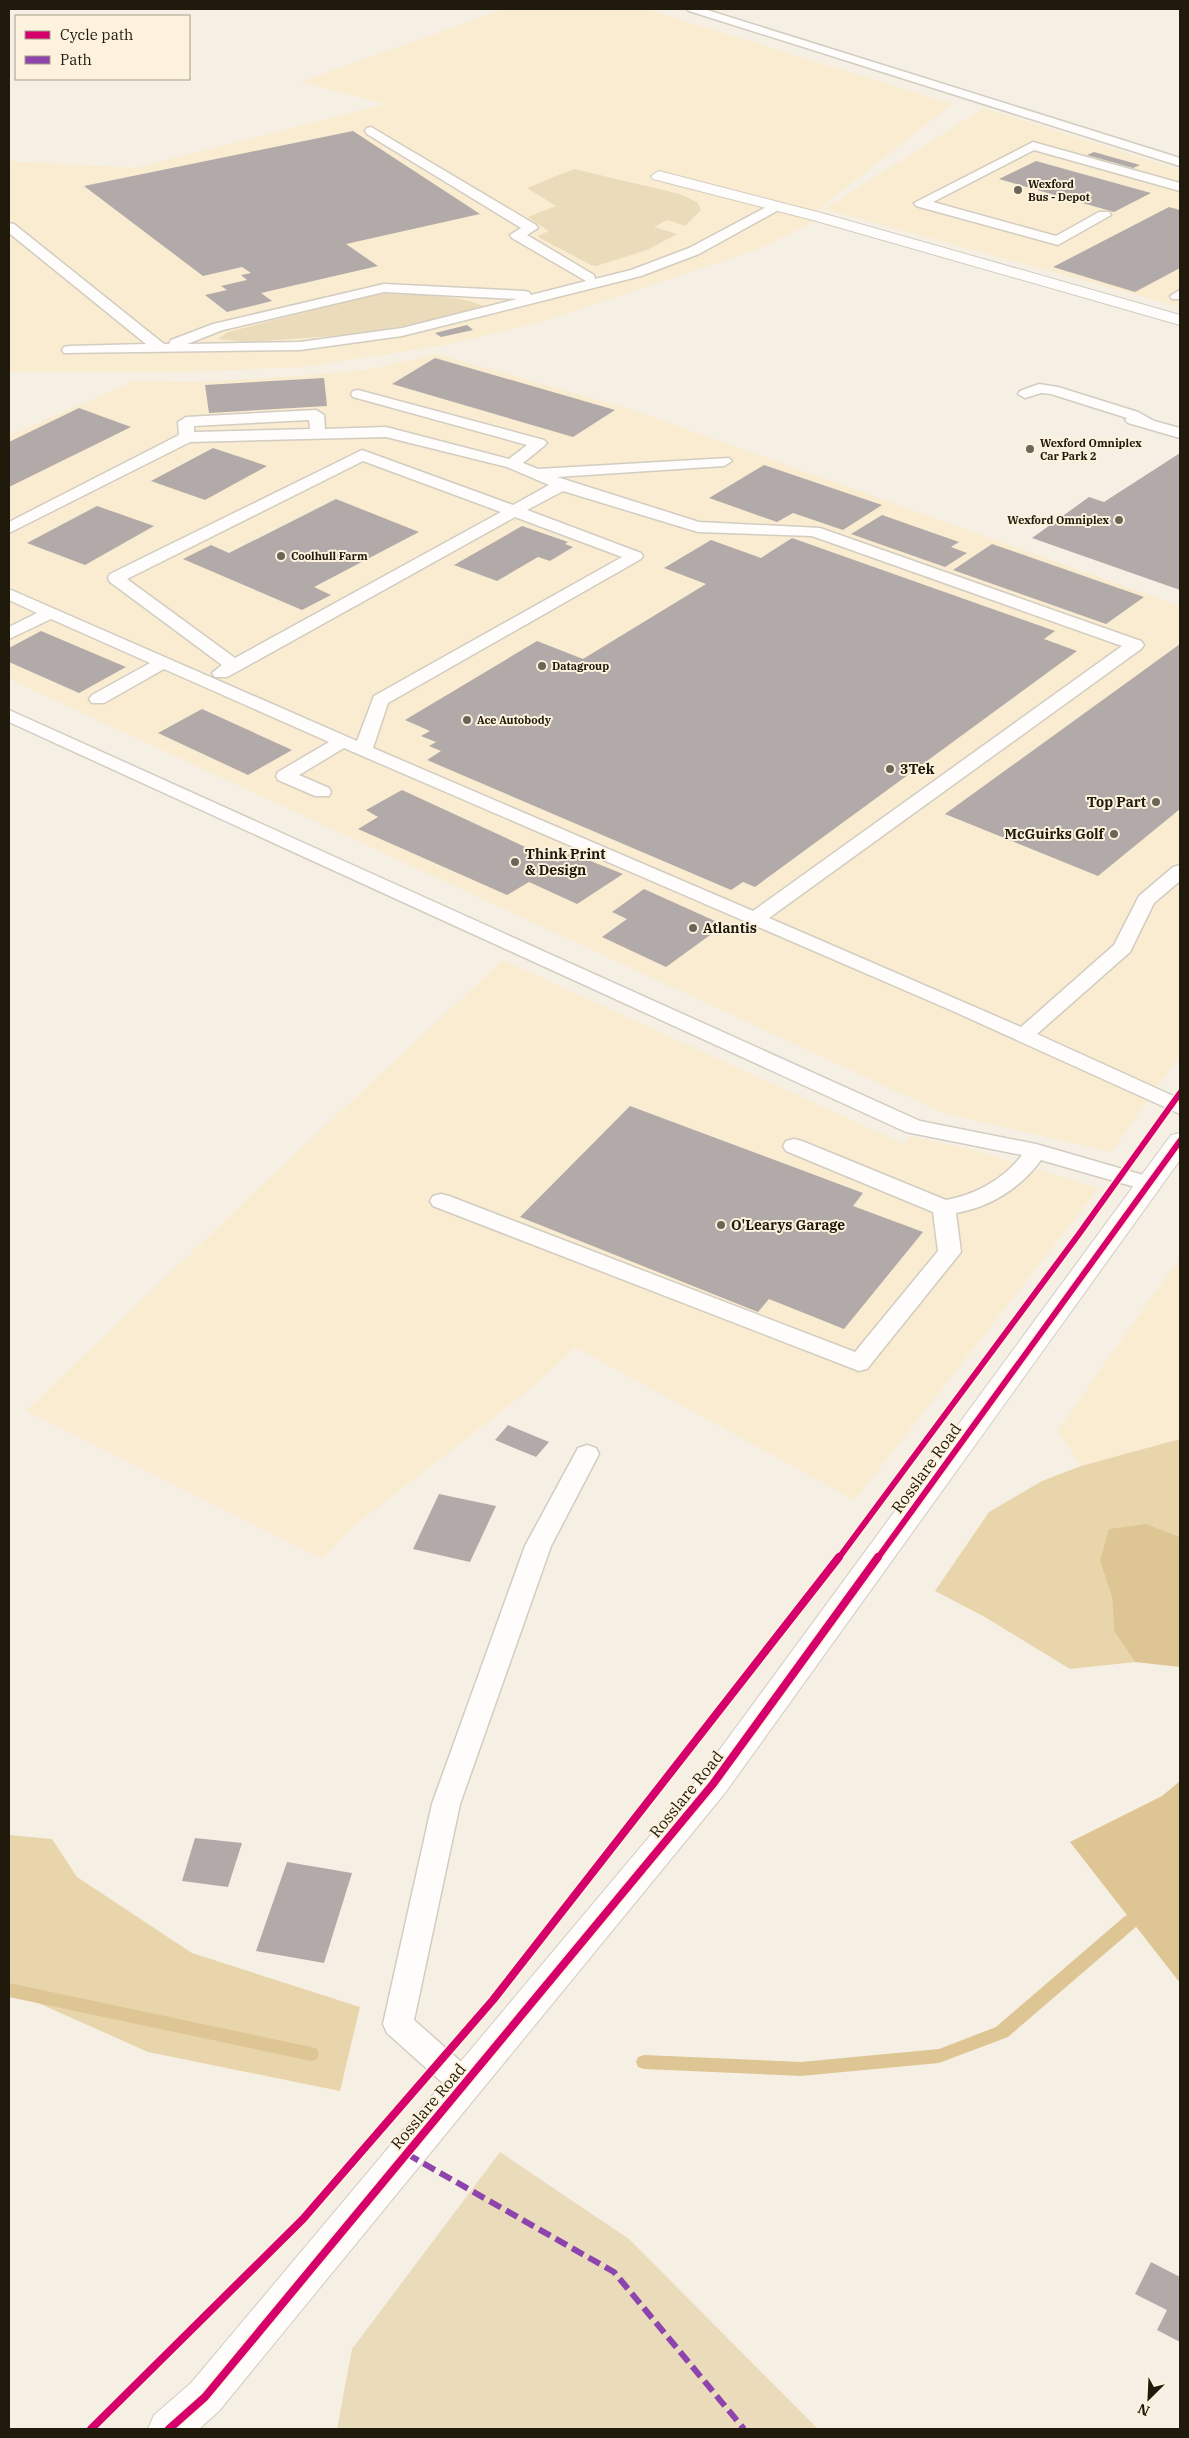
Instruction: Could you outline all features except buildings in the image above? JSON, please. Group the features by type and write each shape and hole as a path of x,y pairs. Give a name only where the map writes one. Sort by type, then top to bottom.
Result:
{"main road":[{"path":"658,176 777,206 1180,320"},
{"name":"Rosslare Road","path":"169,2429 205,2397 714,1784 1180,1140"}],"lane":[{"path":"693,9 1180,162"},
{"path":"371,131 531,228 517,235 589,278"},
{"path":"1104,215 1058,241 921,203 1033,146 1180,187"},
{"path":"740,210 756,201"},
{"path":"69,350 300,346 402,332 636,273 694,251 777,206"},
{"path":"9,227 161,349"},
{"path":"550,296 554,289 589,278 686,239"},
{"path":"161,349 218,327 384,288 550,296"},
{"path":"1025,394 1039,388 1053,390 1133,415 1147,422"},
{"path":"1081,388 1110,397 1098,404"},
{"path":"358,394 539,443 512,464"},
{"path":"1084,411 1100,411 1147,422 1180,433"},
{"path":"9,528 187,437 386,432 512,464 561,485 698,527 814,531 1135,645 754,919"},
{"path":"234,666 116,578 362,455 634,556 380,700 363,750"},
{"path":"538,474 724,461"},
{"path":"208,681 561,485"},
{"path":"9,594 363,750 1023,1036 1180,1107"},
{"path":"9,634 50,612"},
{"path":"98,699 164,662"},
{"path":"9,715 914,1127 1036,1150 1149,1184"},
{"path":"322,792 285,776 343,741"},
{"path":"1023,1036 1123,948 1146,900 1180,871"},
{"path":"794,1146 944,1208 973,1202 1011,1180 1025,1166 1036,1150"},
{"path":"441,1200 859,1363 950,1252 944,1208"},
{"path":"465,2084 398,2024 446,1804 538,1546 587,1454"}],"shaded area":[{"path":"504,9 647,9 952,104 820,208 811,223 761,248 541,322 445,345 304,367 185,372 9,372 9,161 135,168 386,104 300,82"},
{"name":"Wexford Bus - Depot","path":"984,108 1180,170 1180,307 824,209"},
{"path":"574,169 680,194 697,202 701,210 685,226 667,220 654,227 677,234 647,250 596,266 591,265 540,238 538,236 549,231 528,217 556,206 527,188"},
{"path":"377,294 446,297 473,302 483,306 472,312 363,334 246,342 218,339 228,332"},
{"path":"437,354 633,410 1180,606 1180,1056 1111,1152 943,1113 9,679 9,436 134,381 194,382 366,370"},
{"path":"503,960 904,1144 910,1136 974,1150 1099,1188 855,1500 575,1347 534,1386 355,1525 322,1559 26,1411 264,1183"},
{"path":"1180,1257 1180,1439 1081,1466 1057,1431"},
{"path":"1180,1439 1180,1537 1147,1524 1100,1561 1112,1598 1114,1631 1135,1662 1070,1669 983,1616 935,1591 989,1512 1042,1481 1081,1466"},
{"path":"1147,1524 1180,1537 1180,1667 1135,1662 1114,1631 1112,1598 1100,1561 1109,1529"},
{"path":"1180,1781 1180,1983 1070,1842 1162,1796"},
{"path":"9,1835 52,1839 77,1877 192,1953 360,2007 340,2091 148,2052 9,1990"},
{"path":"500,2152 629,2239 818,2429 337,2429 352,2349"}],"waterway":[{"path":"644,2062 801,2069 939,2056 1002,2032 1131,1921"},
{"path":"9,1990 311,2054"}],"marked path":[{"path":"407,2154 614,2272 744,2429"}],"cycle path":[{"path":"91,2429 303,2219 493,2000 832,1567 1079,1234 1180,1093"},
{"path":"169,2429 205,2397 713,1784 1180,1141"}],"place":[{"name":"Wexford Bus - Depot","path":"1018,190"},
{"name":"Wexford Omniplex Car Park 2","path":"1030,449"},
{"name":"Wexford Omniplex","path":"1119,520"},
{"name":"Coolhull Farm","path":"281,556"},
{"name":"Datagroup","path":"542,666"},
{"name":"Ace Autobody","path":"467,720"},
{"name":"3Tek","path":"890,769"},
{"name":"Top Part","path":"1156,802"},
{"name":"McGuirks Golf","path":"1114,834"},
{"name":"Think Print & Design","path":"515,862"},
{"name":"Atlantis","path":"693,928"},
{"name":"O'Learys Garage","path":"721,1225"}]}
